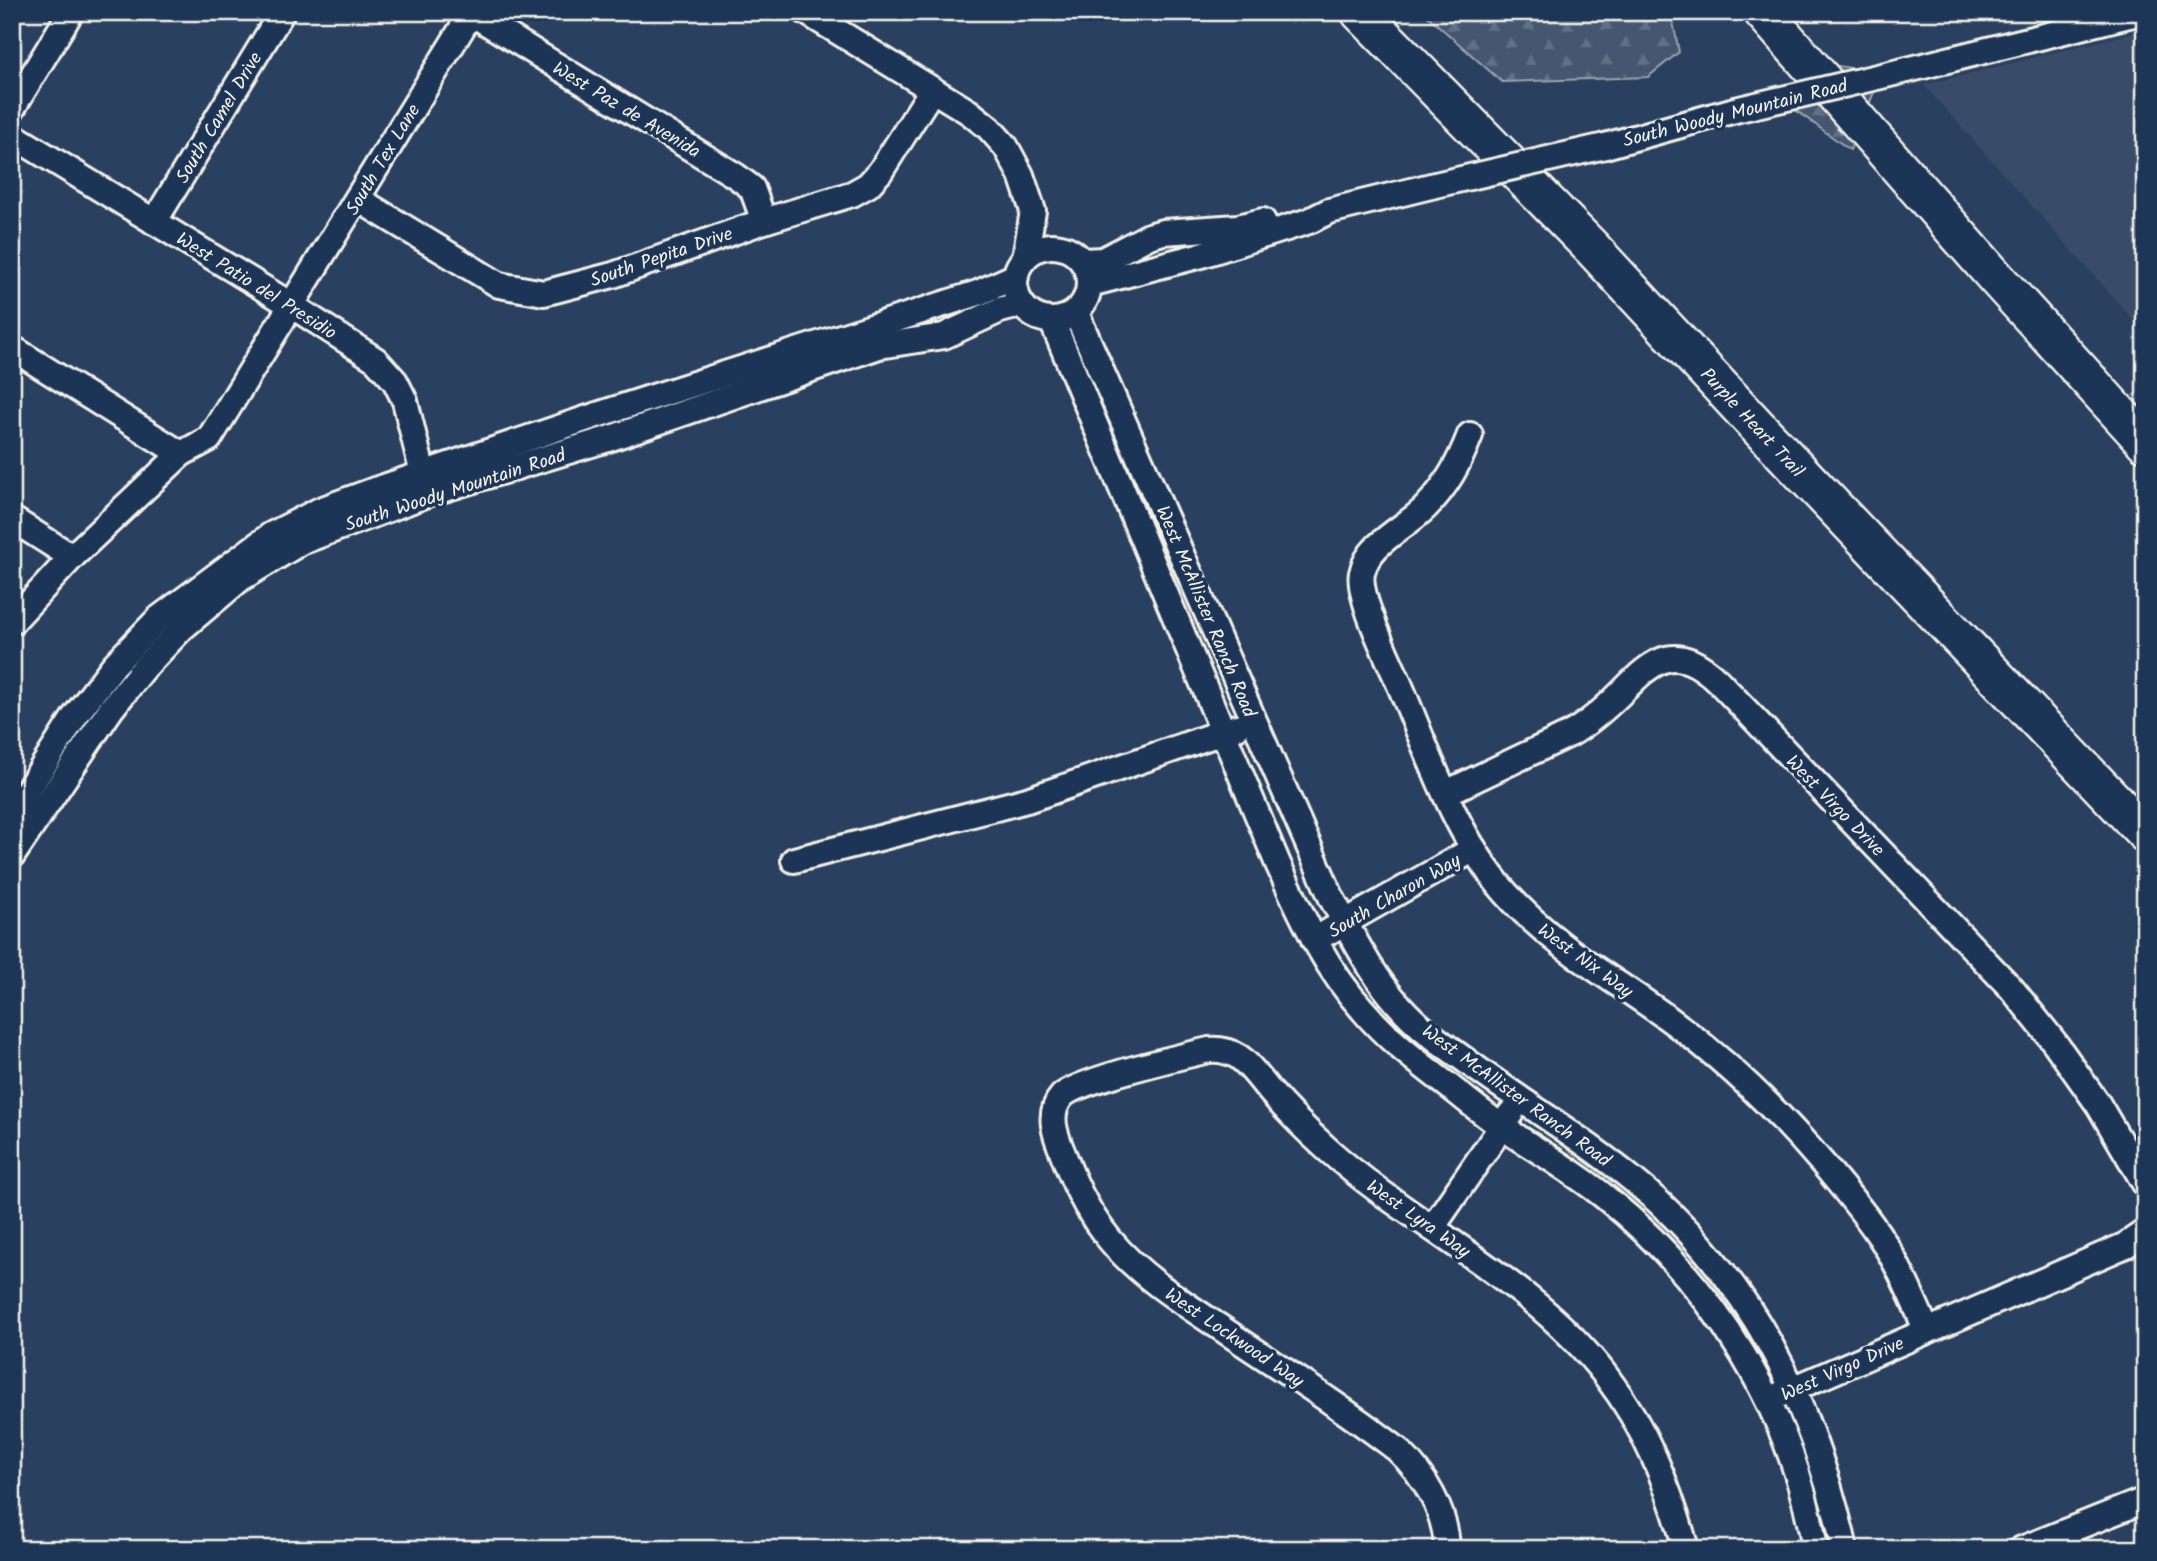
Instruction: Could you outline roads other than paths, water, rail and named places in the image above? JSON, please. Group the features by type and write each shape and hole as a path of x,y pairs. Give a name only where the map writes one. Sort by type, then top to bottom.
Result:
{"highway":[{"name":"Purple Heart Trail","path":"1360,12 1592,248 1756,425 2145,833"},
{"path":"1763,12 1996,278 2145,442"}],"street":[{"path":"12,109 71,12"},
{"name":"South Camel Drive","path":"154,222 282,12"},
{"path":"806,12 969,112 989,128 1006,147 1021,176 1033,211 1081,265 1084,303 1064,317 1040,319 1020,305 1016,289 1033,211"},
{"name":"South Woody Mountain Road","path":"1081,265 1198,256 1309,221 1329,211 1605,146 1735,110 2141,12"},
{"name":"South Tex Lane","path":"12,622 72,557 181,454 209,439 472,13"},
{"name":"West Paz de Avenida","path":"472,13 736,176 752,188 764,221"},
{"name":"South Pepita Drive","path":"358,199 499,285 544,293 613,275 764,221 852,194 868,185 880,172 932,90"},
{"name":"West Patio del Presidio","path":"12,135 376,360 395,381 405,401 426,484"},
{"path":"1020,267 1033,251 1046,246 1058,246 1081,265"},
{"name":"South Woody Mountain Road","path":"12,856 111,709 182,628 240,579 301,542 426,484 978,293 1020,267"},
{"name":"South Woody Mountain Road","path":"12,815 75,716 114,665 158,619 271,535 320,510 608,439 879,346 944,337 993,313 1020,305"},
{"name":"West McAllister Ranch Road","path":"1064,317 1254,720 1332,899 1373,973 1401,1008 1437,1040 1597,1151 1666,1209 1729,1281 1760,1325 1783,1365 1825,1467 1845,1549"},
{"name":"West McAllister Ranch Road","path":"1064,317 1224,732 1278,864 1314,940 1337,980 1391,1040 1502,1126 1605,1197 1650,1238 1700,1293 1769,1400 1786,1440 1805,1498 1815,1549"},
{"path":"12,348 181,454"},
{"name":"West Nix Way","path":"1470,435 1451,477 1425,508 1374,550 1367,559 1361,582 1386,653 1446,793 1474,849 1503,890 1540,927 1574,956 1670,1019 1752,1087 1789,1124 1855,1201 1882,1239 1927,1331"},
{"path":"12,519 72,557"},
{"name":"West Virgo Drive","path":"1446,793 1554,744 1586,725 1636,677 1658,661 1671,658 1695,664 1718,681 2012,989 2098,1104 2145,1184"},
{"path":"794,860 1027,800 1254,720"},
{"name":"South Charon Way","path":"1314,940 1474,849"},
{"name":"West Lyra Way","path":"1058,1103 1066,1093 1080,1085 1209,1050 1227,1052 1244,1061 1291,1114 1346,1166 1509,1282 1542,1308 1574,1339 1631,1411 1669,1491 1686,1549"},
{"path":"1432,1228 1520,1100"},
{"name":"West Lockwood Way","path":"1058,1103 1054,1114 1056,1136 1074,1183 1111,1241 1177,1299 1398,1450 1412,1463 1431,1494 1444,1527 1447,1549"},
{"name":"West Virgo Drive","path":"1769,1400 2126,1245 2145,1232"},
{"path":"2022,1549 2145,1500"}]}
